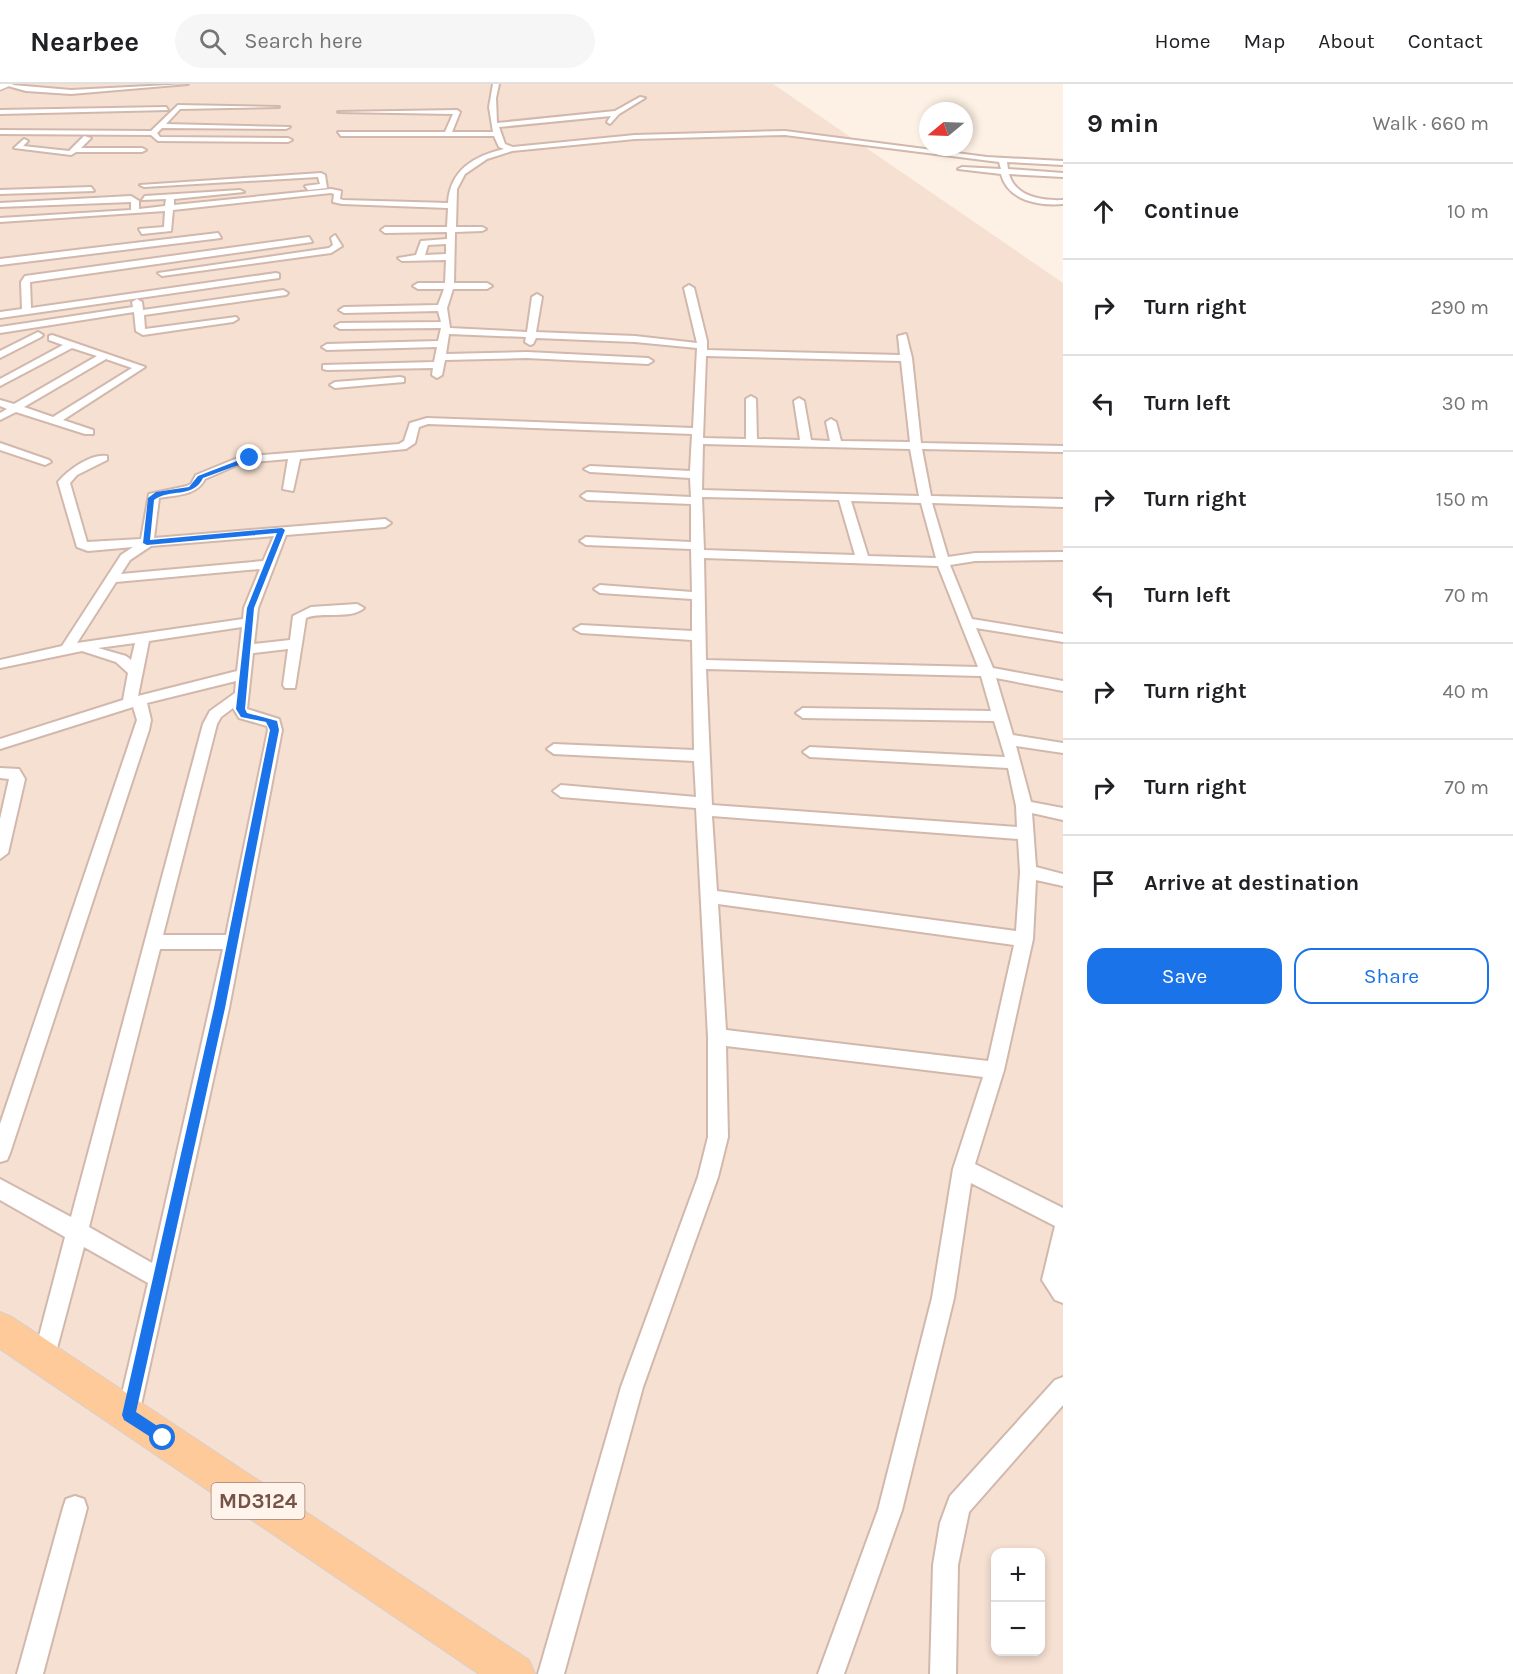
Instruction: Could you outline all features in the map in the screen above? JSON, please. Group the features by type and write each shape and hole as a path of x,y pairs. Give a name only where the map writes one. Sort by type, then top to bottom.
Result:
{"main road":[{"name":"MD3124","path":"0,1329 515,1674"}],"street":[{"path":"26,89 42,84"},
{"path":"5,85 26,89 80,91 185,84"},
{"path":"496,84 491,102 497,132 502,145 512,149"},
{"path":"597,140 617,113 642,98"},
{"path":"43,100 97,99"},
{"path":"153,134 167,112 178,107 276,107"},
{"path":"225,127 238,107"},
{"path":"0,112 47,111 43,120 108,118 103,110 210,116"},
{"path":"341,112 457,112 448,134"},
{"path":"341,135 497,132 617,113"},
{"path":"442,123 454,123"},
{"path":"597,126 608,124"},
{"path":"159,126 286,127"},
{"path":"0,132 153,134 158,139 165,140 288,140"},
{"path":"497,132 509,135"},
{"path":"439,366 445,328 442,308 449,286 449,241 453,189 459,175 487,156 512,149 597,140 785,133 1003,160 1063,163"},
{"path":"0,141 85,140 67,154 18,148 24,141"},
{"path":"75,150 142,150"},
{"path":"1003,160 1010,186 1038,203 1063,202"},
{"path":"962,169 1063,175"},
{"path":"144,185 316,174 322,176 324,186 145,198"},
{"path":"142,231 168,229 171,183"},
{"path":"0,192 94,189"},
{"path":"0,220 135,212 331,191 338,193 336,200 342,202 451,206"},
{"path":"0,205 131,198 135,201 135,212"},
{"path":"40,218 44,202"},
{"path":"439,219 451,218"},
{"path":"385,230 482,229"},
{"path":"0,262 218,236"},
{"path":"162,273 331,250 338,246 335,238"},
{"path":"27,311 25,282 28,278 309,240"},
{"path":"420,258 424,243 449,241"},
{"path":"17,249 17,261"},
{"path":"232,250 244,281"},
{"path":"402,258 450,257"},
{"path":"159,260 166,292"},
{"path":"0,315 276,276"},
{"path":"418,286 487,286"},
{"path":"199,287 210,322"},
{"path":"551,1674 632,1387 708,1177 718,1137 717,1037 701,756 702,664 699,636 696,490 701,349 689,288"},
{"path":"0,330 283,294"},
{"path":"136,296 143,332 233,319"},
{"path":"527,355 537,297"},
{"path":"344,310 442,308"},
{"path":"340,326 445,328 701,349 907,358"},
{"path":"0,355 38,335"},
{"path":"831,1674 890,1510 943,1298 963,1169 995,1070 1024,939 1028,872 1024,806 1014,763 998,716 987,672 965,622 943,562 926,501 916,447 903,336"},
{"path":"52,338 140,367 55,420"},
{"path":"0,383 70,344"},
{"path":"327,347 443,344"},
{"path":"0,417 106,355"},
{"path":"327,367 439,366 527,355 648,361"},
{"path":"354,366 354,384"},
{"path":"335,385 400,381"},
{"path":"751,399 752,442"},
{"path":"799,400 806,444"},
{"path":"0,403 89,432"},
{"path":"71,649 125,558 147,543 153,496 190,489 196,486 200,477 240,460 407,446 414,425 421,421 697,436 752,442 1063,449"},
{"path":"831,422 836,445"},
{"path":"0,446 45,462"},
{"path":"0,460 15,451"},
{"path":"290,489 295,454"},
{"path":"103,458 73,473 64,482 81,544 102,548 282,530 385,523"},
{"path":"590,470 696,490"},
{"path":"587,496 696,490 926,501 1063,503"},
{"path":"844,498 863,560"},
{"path":"129,1415 233,942 275,730 274,723 244,715 240,709 254,594 282,530"},
{"path":"586,541 863,560 943,562 975,557 1063,556"},
{"path":"112,579 266,565"},
{"path":"600,589 698,596"},
{"path":"290,685 300,616 303,613 357,608"},
{"path":"0,664 71,649 249,622"},
{"path":"965,622 1063,638"},
{"path":"581,629 699,636"},
{"path":"0,1153 142,730 144,720 134,702 135,671 142,638"},
{"path":"247,649 296,644"},
{"path":"71,649 100,652 121,659 135,671"},
{"path":"702,664 987,672 1063,686"},
{"path":"0,744 65,721 244,674"},
{"path":"44,1359 210,724 215,714 242,695"},
{"path":"803,713 998,716"},
{"path":"1007,739 1063,748"},
{"path":"554,749 701,756"},
{"path":"810,752 1014,763"},
{"path":"0,773 14,773 17,779 0,853"},
{"path":"561,791 704,807 1025,834"},
{"path":"1024,806 1063,814"},
{"path":"1028,872 1063,880"},
{"path":"709,896 1024,939"},
{"path":"153,942 233,942"},
{"path":"717,1037 995,1070"},
{"path":"963,1169 1063,1219"},
{"path":"0,1189 159,1278"},
{"path":"1063,1232 1053,1280 1063,1292"},
{"path":"943,1674 951,1523 959,1505 1063,1388"},
{"path":"30,1674 75,1508"}],"shaded area":[{"path":"0,84 773,84 1063,283 1063,1674 0,1674"}],"route":[{"path":"163,1438 129,1415 220,1008 275,730 274,723 244,715 240,709 250,608 282,530 147,543 150,500 159,493 190,489 196,486 200,477 250,458"}]}
